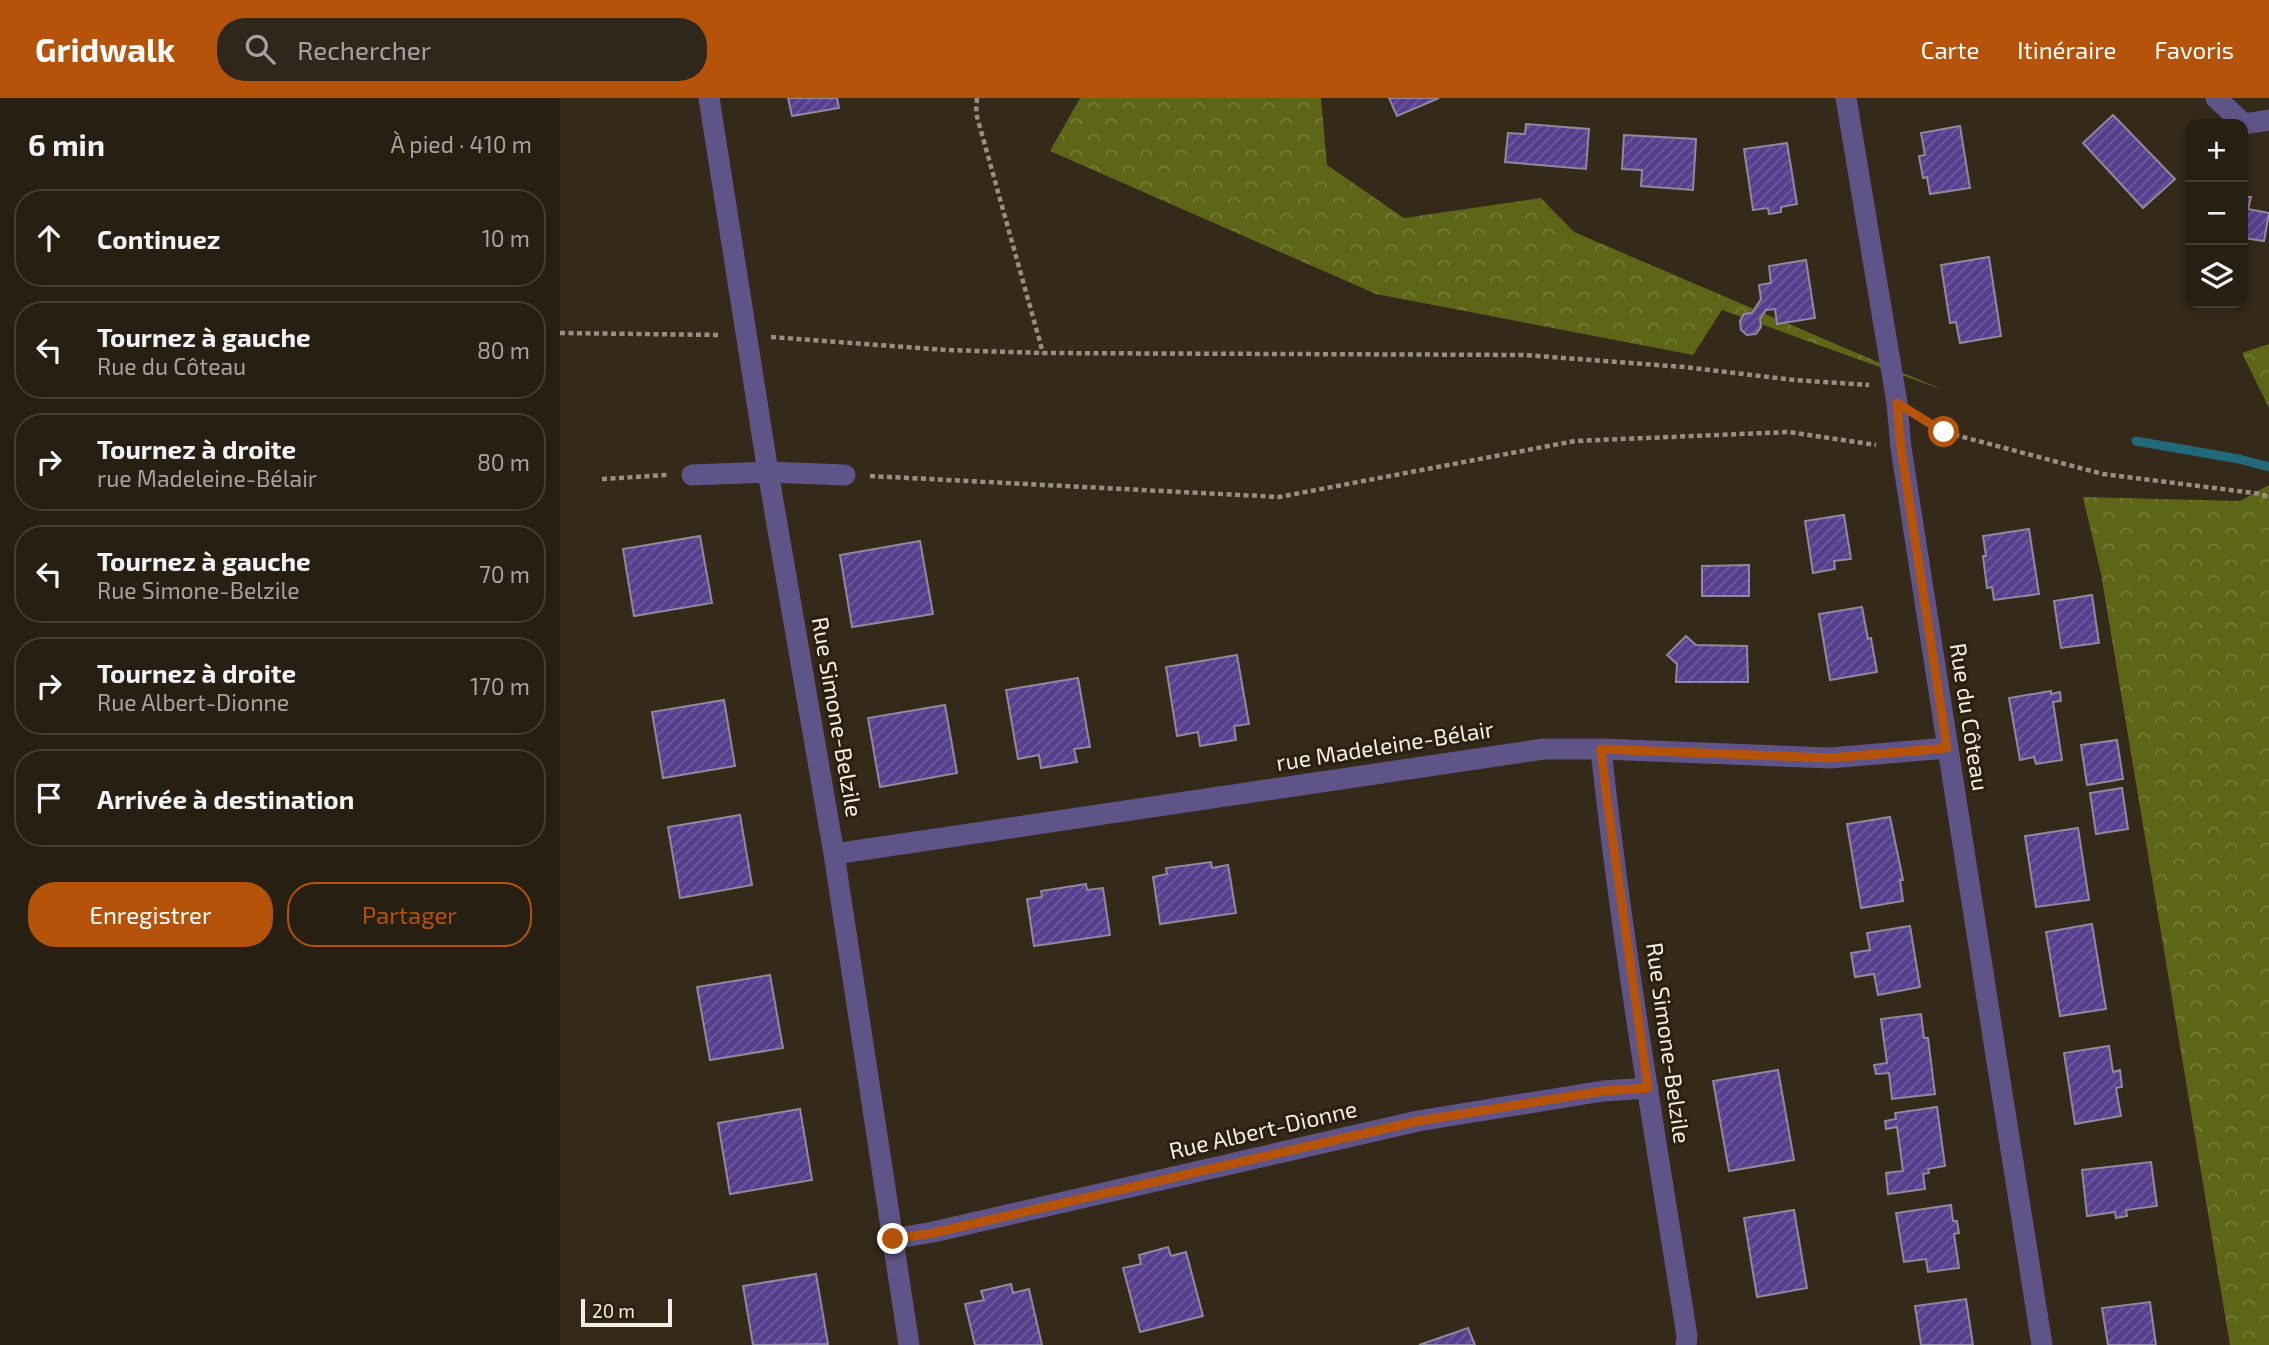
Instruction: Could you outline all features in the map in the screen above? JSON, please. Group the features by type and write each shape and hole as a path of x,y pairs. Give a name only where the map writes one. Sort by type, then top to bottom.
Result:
{"street":[{"name":"Rue Simone-Belzile","path":"709,98 768,472 834,854 909,1345"},
{"name":"Rue du Côteau","path":"1846,98 1897,403 1901,448 1947,748 2042,1345"},
{"path":"2216,98 2244,124 2269,120"},
{"path":"692,475 768,472 845,475"},
{"name":"rue Madeleine-Bélair","path":"834,854 1544,749 1830,758 1947,748"},
{"name":"Rue Simone-Belzile","path":"1601,749 1648,1088 1687,1336 1686,1345"},
{"name":"Rue Albert-Dionne","path":"893,1239 933,1233 1418,1121 1603,1091 1648,1088"}],"path":[{"path":"977,98 976,113 1042,353"},
{"path":"560,333 748,334 946,350 1042,353 1524,355 1685,367 1794,380 1869,385 1944,432 2103,474 2262,494 2269,498"},
{"path":"845,475 1279,497 1575,441 1789,432 1901,448"},
{"path":"602,480 662,475"}],"green space":[{"path":"1080,98 1321,98 1327,165 1404,218 1541,198 1574,232 1943,390 1722,310 1693,355 1376,294 1050,151"},
{"path":"2269,344 2269,408 2242,353"},
{"path":"2269,485 2269,1345 2230,1345 2101,574 2083,497 2240,501"}],"building":[{"path":"788,98 837,98 839,108 792,116"},
{"path":"1389,98 1439,98 1397,116"},
{"path":"2113,115 2175,179 2143,208 2083,143"},
{"path":"1526,124 1589,129 1586,169 1505,162 1508,133 1525,134"},
{"path":"1960,126 1970,188 1930,194 1927,177 1923,178 1919,156 1925,155 1921,133"},
{"path":"1624,135 1696,139 1693,190 1641,186 1642,170 1622,169"},
{"path":"1787,143 1797,204 1781,207 1781,212 1769,214 1768,208 1753,210 1744,149"},
{"path":"2248,209 2269,213 2264,241 2248,239"},
{"path":"1989,257 2001,336 1960,343 1956,322 1950,323 1941,265"},
{"path":"1806,260 1815,318 1777,324 1775,309 1766,310 1756,334 1747,335 1741,330 1740,321 1744,314 1752,313 1761,299 1759,285 1771,283 1769,266"},
{"path":"1844,515 1851,559 1834,561 1835,569 1813,573 1805,521"},
{"path":"2029,529 2039,594 1994,600 1992,587 1987,588 1983,536"},
{"path":"700,536 712,603 634,616 623,549"},
{"path":"920,541 933,614 852,627 840,555"},
{"path":"1749,565 1749,596 1702,596 1702,566"},
{"path":"2092,595 2099,643 2061,648 2054,601"},
{"path":"1862,607 1877,672 1830,680 1819,614"},
{"path":"1686,636 1696,645 1747,646 1748,682 1676,682 1677,664 1667,655"},
{"path":"1237,655 1249,724 1234,726 1236,740 1200,746 1198,732 1177,736 1166,667"},
{"path":"1078,678 1090,747 1074,749 1077,762 1041,768 1039,755 1018,759 1006,690"},
{"path":"2051,691 2051,694 2060,692 2061,701 2053,702 2062,760 2036,764 2034,757 2020,760 2009,698"},
{"path":"724,700 735,766 663,778 652,712"},
{"path":"945,705 957,773 880,787 868,718"},
{"path":"2117,740 2123,779 2087,785 2081,745"},
{"path":"2122,788 2128,829 2096,834 2090,793"},
{"path":"740,815 752,885 680,898 668,827"},
{"path":"1890,817 1903,880 1900,880 1903,901 1861,908 1847,824"},
{"path":"2078,828 2089,900 2036,907 2025,836"},
{"path":"1211,862 1212,868 1228,865 1236,913 1160,924 1153,877 1167,874 1166,868"},
{"path":"1086,884 1087,890 1103,888 1110,935 1034,946 1027,899 1042,897 1041,891"},
{"path":"2092,924 2106,1009 2060,1016 2046,932"},
{"path":"1910,926 1920,987 1878,995 1874,974 1855,977 1851,953 1870,950 1867,933"},
{"path":"770,975 783,1048 710,1060 697,987"},
{"path":"1921,1014 1924,1038 1928,1038 1935,1094 1892,1099 1889,1073 1876,1074 1874,1065 1887,1063 1881,1019"},
{"path":"2109,1046 2113,1072 2120,1070 2122,1087 2116,1088 2121,1116 2075,1124 2064,1053"},
{"path":"1778,1070 1794,1160 1729,1171 1713,1081"},
{"path":"1937,1107 1945,1166 1928,1169 1929,1173 1923,1174 1925,1189 1888,1194 1886,1173 1903,1171 1897,1127 1886,1129 1885,1121 1896,1119 1895,1113"},
{"path":"800,1109 812,1180 730,1194 718,1123"},
{"path":"2151,1162 2157,1206 2126,1210 2127,1216 2116,1218 2115,1212 2087,1216 2082,1170"},
{"path":"1951,1205 1953,1221 1957,1221 1959,1233 1954,1234 1959,1268 1928,1272 1926,1259 1904,1262 1896,1213"},
{"path":"1794,1210 1807,1288 1757,1297 1744,1218"},
{"path":"1168,1247 1171,1256 1186,1252 1203,1316 1140,1332 1123,1268 1141,1264 1139,1255"},
{"path":"816,1274 828,1344 753,1345 743,1286"},
{"path":"1011,1284 1013,1293 1029,1289 1042,1345 975,1345 965,1304 984,1300 981,1291"},
{"path":"1966,1299 1973,1345 1921,1345 1915,1306"},
{"path":"2150,1302 2156,1345 2108,1345 2102,1308"},
{"path":"1468,1328 1475,1345 1419,1345"}],"waterway":[{"path":"2136,441 2269,467"}],"route":[{"path":"893,1239 933,1233 1418,1121 1603,1091 1648,1088 1601,749 1830,758 1947,748 1901,448 1897,403 1944,432"}]}
